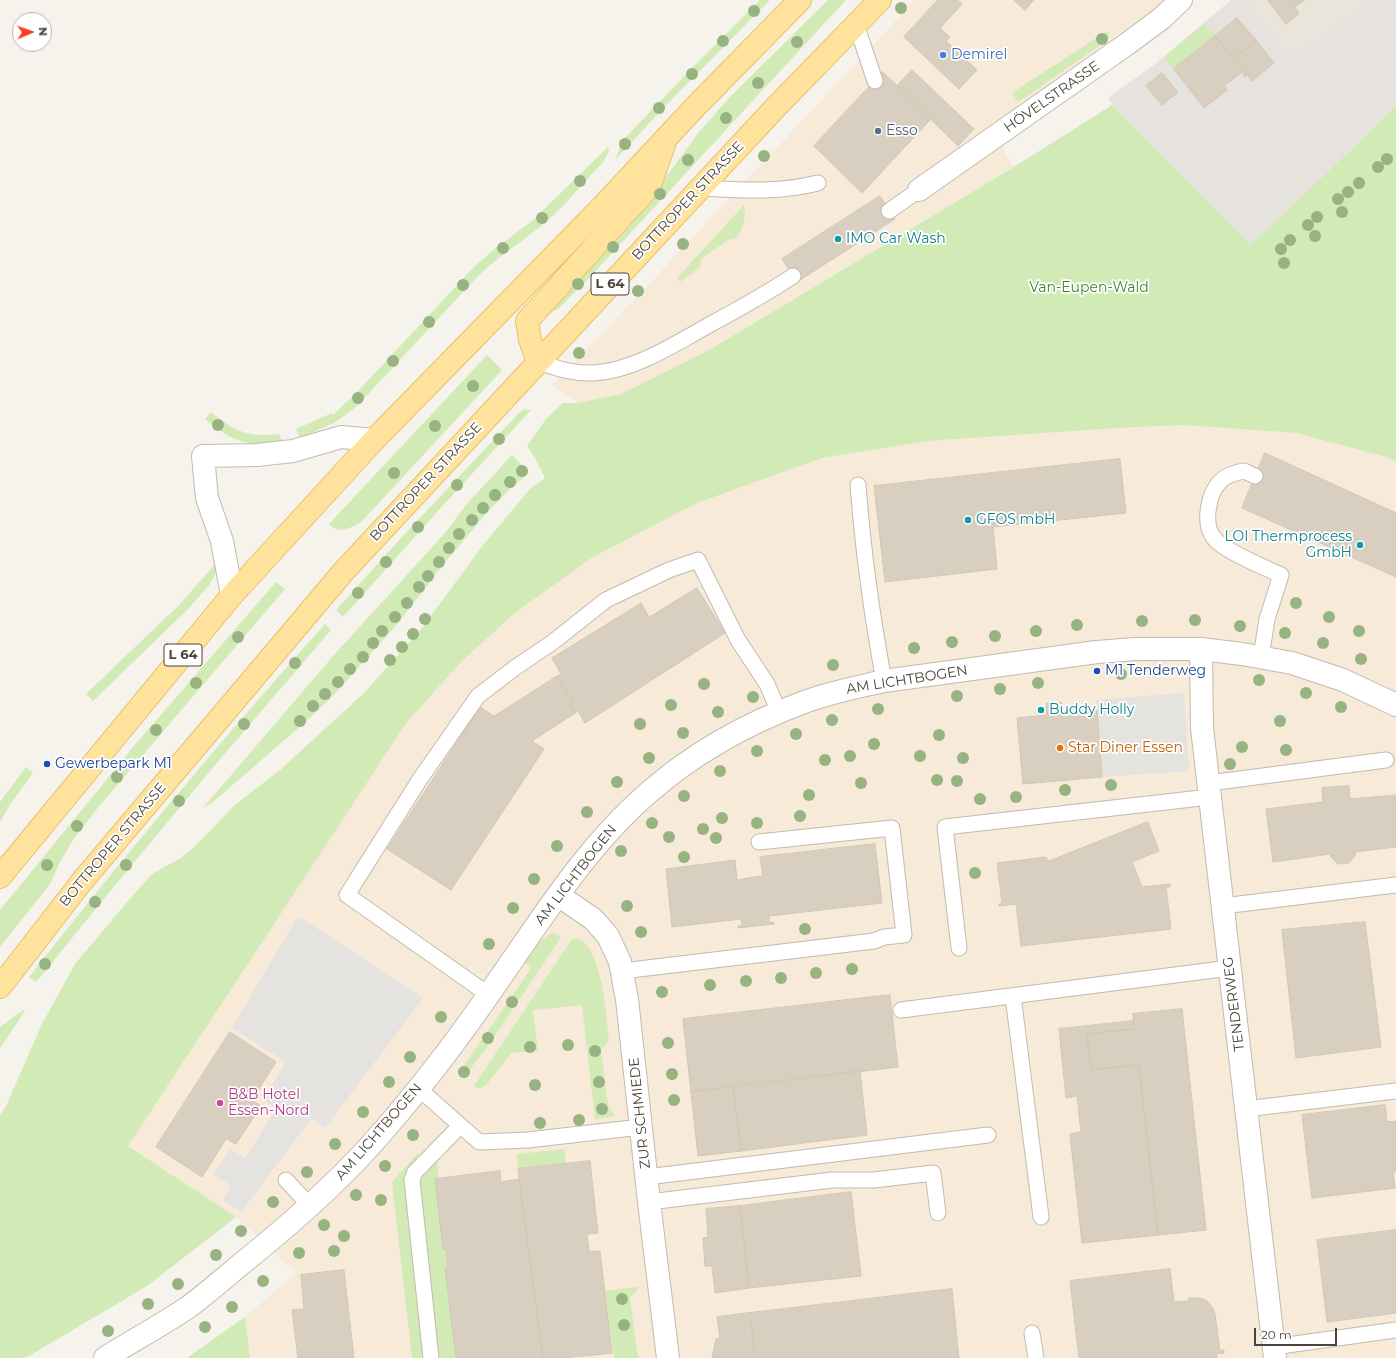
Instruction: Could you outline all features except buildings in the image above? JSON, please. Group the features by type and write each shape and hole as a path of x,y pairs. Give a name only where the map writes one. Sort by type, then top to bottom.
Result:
{"main road":[{"name":"L 64","path":"0,877 232,595 374,440 601,208 696,106 800,0"},
{"name":"BOTTROPER STRASSE","path":"0,987 83,880 344,571 701,188 880,0"},
{"path":"538,362 530,340 527,321 649,187 666,138"}],"street":[{"name":"HÖVELSTRASSE","path":"919,190 1127,44 1162,18 1181,0"},
{"path":"232,595 222,541 206,498 203,456 257,455 293,451 341,437 374,440"},
{"name":"AM LICHTBOGEN","path":"106,1358 188,1307 279,1234 325,1192 368,1147 418,1088 489,995 558,895 605,835 646,794 671,775 726,738 779,712 808,701 833,693 884,681 1097,652 1142,649 1200,649 1292,663 1343,680 1396,705"},
{"name":"TENDERWEG","path":"1200,649 1202,728 1274,1352"},
{"name":"ZUR SCHMIEDE","path":"558,895 598,924 608,936 616,952 622,971 628,999 649,1202 668,1358"}],"lane":[{"path":"856,24 875,81"},
{"path":"701,188 768,191 797,188 818,183"},
{"path":"889,211 919,190"},
{"path":"538,362 575,373 595,373 621,368 665,349 727,316 793,276"},
{"path":"1255,476 1244,471 1230,474 1217,484 1211,497 1208,511 1208,526 1214,539 1227,549 1280,575 1267,619 1261,658"},
{"path":"858,485 861,522 877,645 884,681"},
{"path":"489,995 346,895 420,779 478,696 516,667 553,642 606,600 669,570 698,560 738,640 767,684 779,712"},
{"path":"959,948 945,827 1210,790 1386,760"},
{"path":"622,971 874,942 884,937 904,935 892,828 759,842"},
{"path":"1223,906 1396,885"},
{"path":"901,1010 1230,968"},
{"path":"1013,996 1041,1217"},
{"path":"418,1088 479,1142 528,1140 641,1127"},
{"path":"1246,1109 1396,1091"},
{"path":"431,1358 412,1180 415,1172 460,1126"},
{"path":"647,1177 988,1135"},
{"path":"649,1202 832,1180 874,1180 933,1173 938,1213"},
{"path":"286,1180 310,1206"},
{"path":"1274,1352 1396,1330"},
{"path":"1032,1333 1036,1358"}],"shaded area":[{"path":"914,0 1166,0 1108,41 992,132 1014,167 711,349 621,394 577,403 552,385 636,298"},
{"path":"1231,0 1248,0 1284,49 1302,49 1368,0 1396,0 1396,105 1250,245 1112,105 1108,98 1154,65"},
{"path":"1248,0 1368,0 1302,49 1284,49"},
{"path":"1183,425 1296,433 1386,457 1396,462 1396,1358 250,1358 245,1317 296,1273 236,1217 128,1146 407,722 462,661 516,612 593,557 697,503 822,458 927,441"},
{"name":"Star Diner Essen","path":"1184,693 1189,771 1102,777 1096,700"},
{"name":"B&B Hotel Essen-Nord","path":"298,916 423,998 325,1128 311,1119 241,1212 223,1200 231,1186 213,1174 231,1149 245,1158 276,1109 263,1099 286,1062 232,1028"}],"green space":[{"path":"760,0 770,0 670,101 615,160 624,139"},
{"path":"828,0 846,0 588,279 558,309 553,311 551,310 660,185 699,132 730,97"},
{"path":"1204,24 1215,36 1174,69 1167,62 1165,56"},
{"path":"1104,32 1109,32 1108,40 1018,102 1012,93"},
{"name":"Van-Eupen-Wald","path":"1112,105 1250,245 1396,105 1396,462 1386,457 1296,433 1183,425 927,441 822,458 697,503 593,557 516,612 462,661 407,722 128,1146 236,1217 147,1286 29,1356 23,1358 0,1358 0,1115 6,1106 41,1026 75,964 152,874 181,858 195,846 236,804 280,770 364,693 422,628 483,545 530,489 545,478 527,446 546,419 563,403 577,403 621,394 711,349 1014,167"},
{"path":"608,147 609,151 604,161 566,203 541,226 501,256 478,276 356,407 334,423 300,438 296,429 332,413 333,415 359,390 475,266 497,247 532,221"},
{"path":"744,205 744,224 735,239 728,240 701,259 700,267 680,282 677,278"},
{"path":"487,355 502,370 364,519 356,525 346,529 342,530 333,528 329,524"},
{"path":"524,409 531,410 343,617 336,610 402,537"},
{"path":"211,412 219,419 242,432 259,435 279,434 283,443 259,444 233,438 224,434 205,419"},
{"path":"512,455 529,473 507,492 484,516 447,560 399,622 334,695 213,802 203,808 334,655 445,533 466,505"},
{"path":"217,562 216,573 210,584 188,609 93,701 86,694 179,605"},
{"path":"276,582 285,589 100,805 73,840 60,862 50,884 0,947 0,910 134,746"},
{"path":"325,624 331,630 210,771 37,981 36,982 29,977 174,798"},
{"path":"26,767 33,773 11,803 0,822 0,802"},
{"path":"553,932 561,937 488,1046 464,1077 459,1073 530,970 530,967 525,963 538,943"},
{"path":"576,938 585,943 592,953 602,983 609,1041 601,1050 608,1106 615,1116 595,1119 582,1005 533,1010 538,1050 511,1053 487,1084 479,1088 474,1086 572,939"},
{"path":"23,1010 25,1011 0,1048 0,1027"},
{"path":"564,1149 566,1163 518,1169 517,1154"},
{"path":"418,1153 419,1154 411,1165 404,1184 424,1358 412,1358 392,1182"},
{"path":"437,1162 456,1358 439,1358 420,1183 426,1170"},
{"path":"638,1287 638,1290 630,1297 639,1358 614,1358 605,1291"},
{"path":"245,1317 250,1358 187,1358"}],"place":[{"name":"Demirel","path":"943,55"},
{"name":"Esso","path":"878,131"},
{"name":"IMO Car Wash","path":"838,239"},
{"name":"GFOS mbH","path":"968,520"},
{"name":"LOI Thermprocess GmbH","path":"1360,545"},
{"name":"M1 Tenderweg","path":"1097,671"},
{"name":"Buddy Holly","path":"1041,710"},
{"name":"Star Diner Essen","path":"1060,748"},
{"name":"Gewerbepark M1","path":"47,764"},
{"name":"B&B Hotel Essen-Nord","path":"220,1103"}]}
